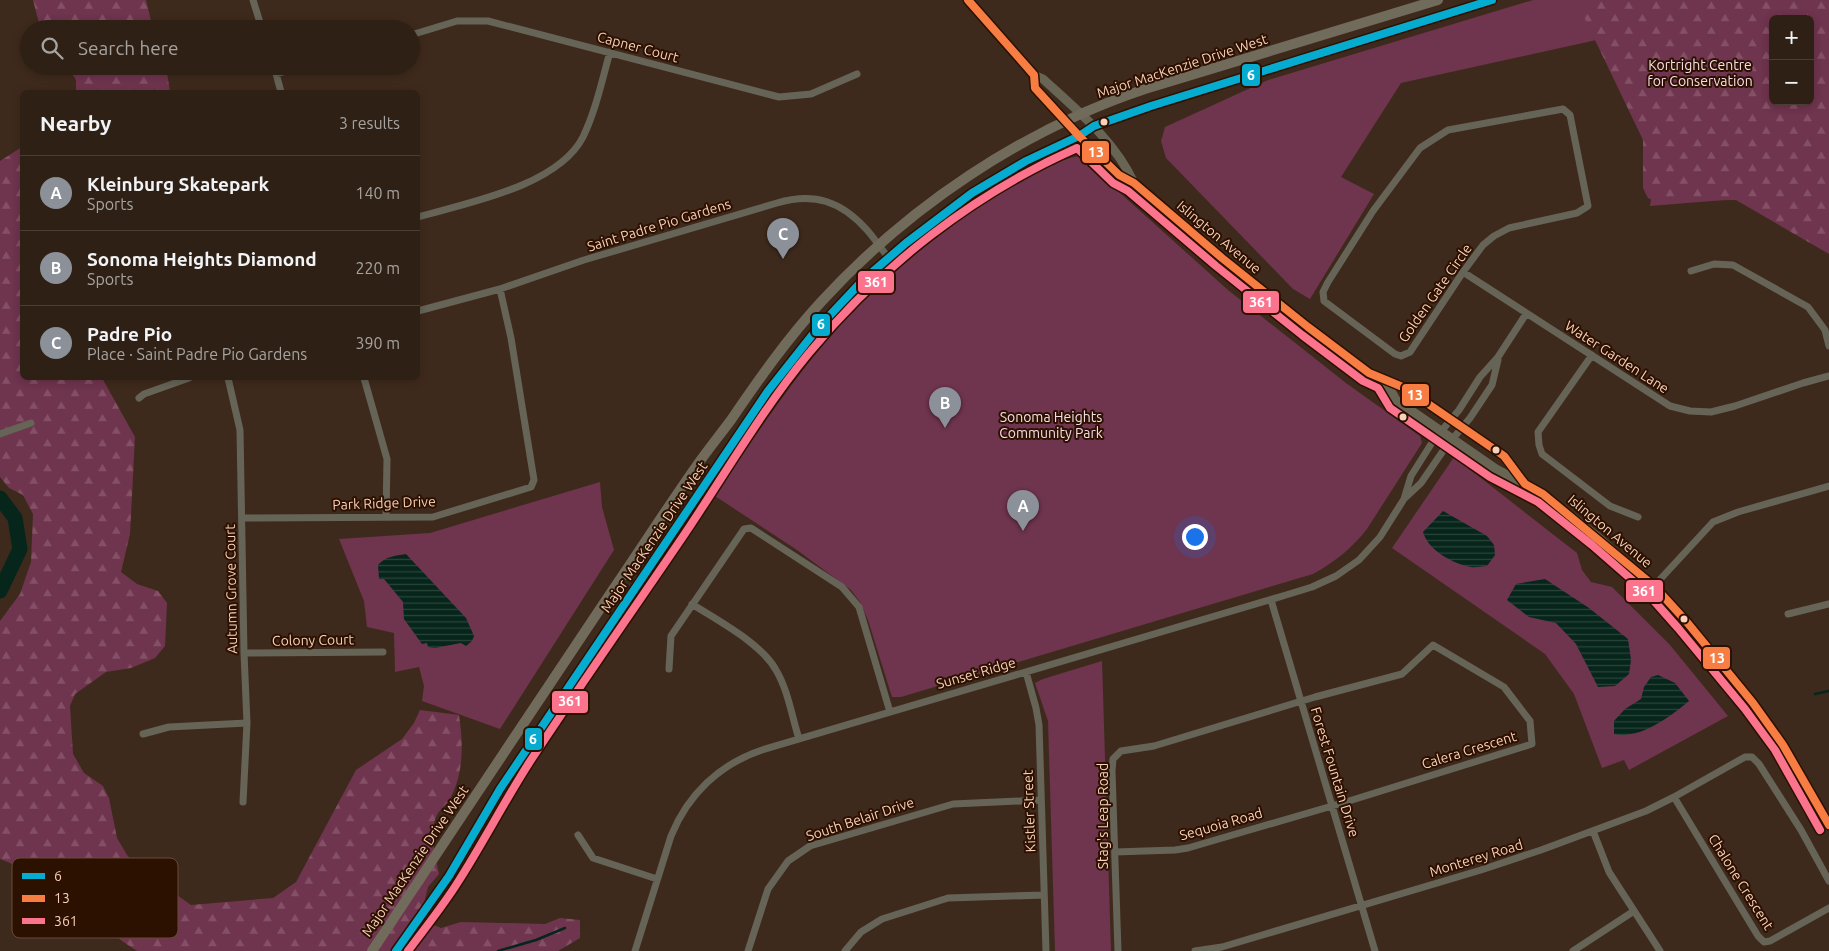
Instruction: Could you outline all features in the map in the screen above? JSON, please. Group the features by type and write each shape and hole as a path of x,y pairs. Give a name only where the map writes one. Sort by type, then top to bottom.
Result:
{"main road":[{"name":"Islington Avenue","path":"968,0 1034,75 1043,79 1094,126 1127,167 1134,183"},
{"name":"Major MacKenzie Drive West","path":"372,951 695,468 764,372 820,303 879,246 918,213 988,163 1066,120 1118,98 1438,0"},
{"name":"Major MacKenzie Drive West","path":"396,951 449,876 500,789 768,391 817,328 852,290 889,258 972,193 1026,161 1060,143 1079,136 1094,126 1151,106 1492,0"},
{"name":"Islington Avenue","path":"1034,75 1035,88 1079,136 1119,174 1134,183 1222,258 1369,373 1405,388 1504,456 1525,484"},
{"name":"Islington Avenue","path":"1385,380 1396,400 1496,469 1543,494 1572,516 1654,586 1686,621 1753,703 1783,745 1829,824"}],"street":[{"path":"253,0 259,20"},
{"name":"Capner Court","path":"420,32 457,21 488,20 779,97 811,94 857,74"},
{"path":"420,216 501,193 536,179 563,161 582,138 610,52"},
{"path":"276,75 280,90"},
{"name":"Golden Gate Circle","path":"1563,109 1570,115 1588,206 1577,213 1509,228 1494,236 1483,245 1462,272 1410,352 1401,356 1395,354 1324,301 1323,292 1328,282 1373,211 1420,148 1448,130 1563,109"},
{"name":"Saint Padre Pio Gardens","path":"420,309 500,289 584,260 776,203 801,198 827,202 846,211 868,231 889,258"},
{"path":"1691,271 1714,264 1733,266 1808,307 1825,330 1829,346"},
{"name":"Water Garden Lane","path":"1462,272 1670,406 1690,411 1711,412 1829,376"},
{"name":"Park Ridge Drive","path":"242,518 433,516 531,487 534,480 511,338 500,289"},
{"path":"1498,357 1526,314"},
{"path":"1592,355 1538,432 1539,445 1542,454 1610,506 1638,517"},
{"name":"Sunset Ridge","path":"1404,499 1411,476 1480,377 1498,357"},
{"name":"Sunset Ridge","path":"635,951 675,826 702,787 722,769 739,759 762,750 1271,600 1323,582 1354,564 1380,537 1404,499 1421,483 1492,385 1498,357"},
{"path":"139,398 175,380"},
{"name":"Autumn Grove Court","path":"228,380 240,430 247,723 243,802"},
{"path":"365,380 387,459 386,516"},
{"path":"0,434 31,423"},
{"path":"1654,586 1713,522 1738,512 1829,486"},
{"path":"669,669 671,636 744,529 751,528 842,586 859,607 890,712"},
{"name":"Forest Fountain Drive","path":"1271,600 1375,951"},
{"path":"692,604 756,646 772,662 781,679 799,739"},
{"path":"1788,614 1829,604"},
{"name":"Calera Crescent","path":"1301,702 1402,674 1433,644 1504,687 1530,721 1532,744 1332,806"},
{"name":"Colony Court","path":"244,653 383,652"},
{"name":"Kistler Street","path":"1026,672 1038,718 1046,951"},
{"name":"Stag's Leap Road","path":"1118,951 1112,771 1117,754 1121,751 1154,746 1301,702"},
{"path":"143,734 169,727 247,723"},
{"name":"Monterey Road","path":"1195,951 1222,946 1513,860 1646,811 1738,760 1752,757 1760,764 1781,797 1829,881"},
{"name":"Chalone Crescent","path":"1674,797 1758,936 1764,942 1770,941 1829,908"},
{"name":"South Belair Drive","path":"748,951 768,889 788,861 810,846 954,804 1041,800"},
{"name":"Sequoia Road","path":"1115,852 1188,848 1332,806"},
{"path":"1593,831 1609,872 1660,951"},
{"path":"578,835 593,858 657,879"},
{"path":"845,951 861,932 882,919 948,898 1044,895"},
{"path":"1573,951 1634,911"}],"green space":[{"path":"33,0 146,0 151,20 38,20"},
{"path":"1533,0 1829,0 1829,249 1749,198 1650,206 1656,169 1610,37 1401,83 1341,177 1374,194 1310,299 1293,289 1166,158 1161,141 1165,127 1268,80"},
{"name":"Kortright Centre for Conservation","path":"1589,0 1829,0 1829,254 1736,200 1654,201 1648,198 1643,188 1643,140 1584,17 1586,4"},
{"path":"73,75 167,75 170,90 76,90 76,80"},
{"path":"20,148 20,380 103,380 135,437 130,534 121,572 137,584 158,591 167,603 165,646 155,658 131,668 106,672 75,694 70,706 73,754 84,773 103,786 109,798 117,838 130,858 12,858 12,864 0,859 0,621 20,594 31,562 33,514 23,495 9,488 0,477 0,161"},
{"name":"Sonoma Heights Community Park","path":"1079,156 1228,290 1346,383 1420,436 1422,443 1367,529 1343,554 1313,574 901,697 892,697 868,620 860,602 851,590 797,550 715,496 767,419 808,363 862,301 883,281 928,242 976,208 1038,171 1058,162"},
{"path":"1454,457 1577,553 1582,570 1591,582 1612,587 1670,645 1728,716 1629,770 1624,760 1602,768 1574,694 1545,654 1392,548"},
{"path":"600,482 602,507 614,550 500,729 422,701 424,686 419,667 395,672 394,633 367,627 364,601 339,539 430,533"},
{"path":"1102,661 1111,951 1055,951 1048,721 1035,683"},
{"path":"420,710 459,715 462,746 461,766 456,785 448,802 437,814 434,824 433,843 439,874 428,887 423,907 424,914 431,924 441,928 461,922 545,924 560,918 580,920 580,938 558,951 137,951 118,938 178,938 178,896 191,905 273,898 296,882 356,770 402,739 414,723"}],"shaded area":[{"path":"1443,511 1487,536 1494,545 1495,555 1487,566 1473,567 1457,563 1442,555 1430,545 1423,532"},
{"path":"406,554 466,618 474,636 472,641 466,646 461,643 435,648 428,647 427,643 422,644 404,619 403,602 384,579 379,579 378,565 387,558"},
{"path":"1545,579 1589,608 1628,639 1631,660 1629,674 1615,686 1598,687 1576,644 1556,623 1529,617 1507,600 1516,584"},
{"path":"1658,675 1675,683 1689,701 1654,726 1634,734 1614,734 1614,721 1625,709 1641,699 1644,687 1651,677"}],"waterway":[{"path":"0,498 15,518 20,549 0,591"},
{"path":"1815,694 1829,691"},
{"path":"498,951 536,940 565,928"}],"transit line":[{"name":"13","path":"968,0 1034,75 1035,88 1079,136 1119,175 1134,183 1222,258 1369,373 1405,388 1504,456 1525,484 1543,494 1654,586 1686,621 1753,703 1783,745 1829,825"},
{"name":"6","path":"396,951 449,876 500,789 768,391 817,329 863,280 906,243 972,193 1026,161 1079,136 1094,126 1151,106 1492,0"},
{"name":"361","path":"408,951 452,891 548,735 759,421 809,353 867,291 931,235 1001,187 1077,148 1113,183 1128,191 1216,266 1302,335 1363,381 1378,388 1390,408 1490,477 1538,502 1592,545 1647,593 1745,709 1775,750 1820,830"}],"place":[{"name":"Padre Pio","path":"783,259"},
{"name":"Sonoma Heights Diamond","path":"945,428"},
{"name":"Kleinburg Skatepark","path":"1023,531"}]}
